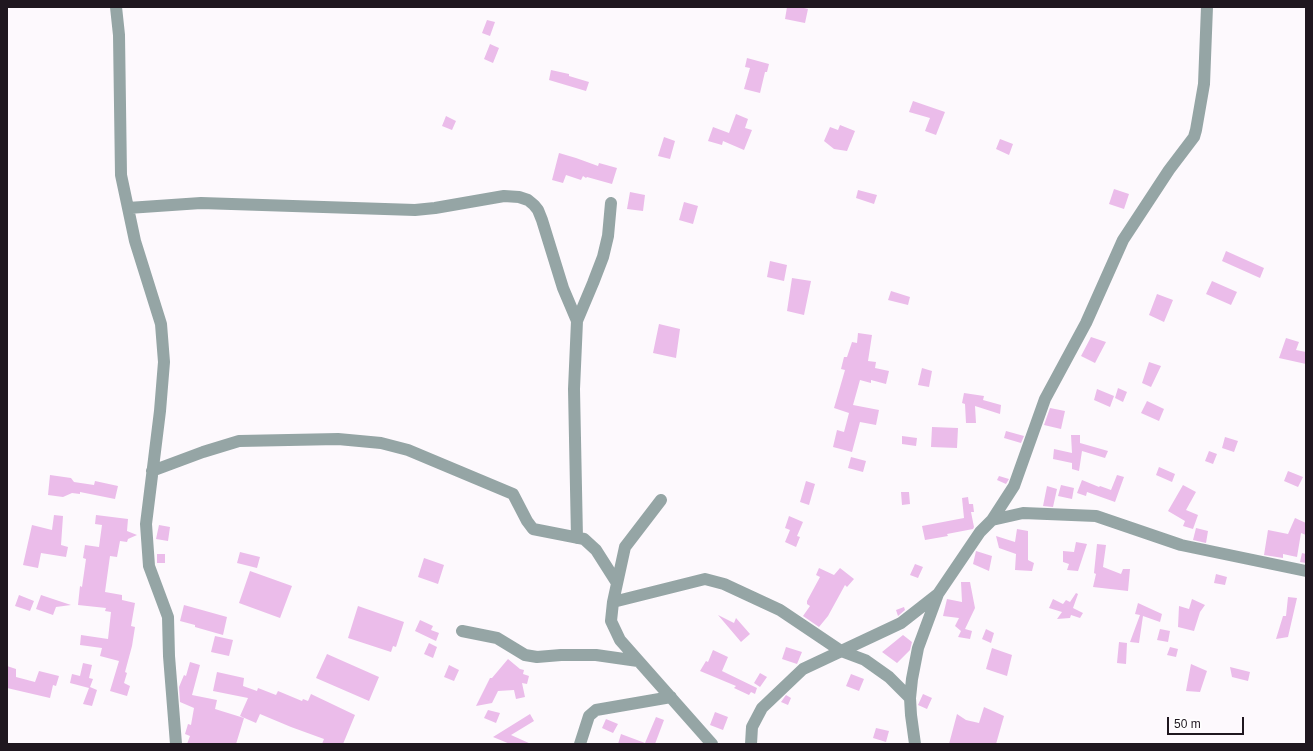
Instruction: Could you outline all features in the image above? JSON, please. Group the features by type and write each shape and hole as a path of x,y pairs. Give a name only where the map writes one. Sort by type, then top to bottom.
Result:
{"street":[{"path":"116,7 119,35 121,175 135,241 161,324 164,362 146,524 149,566 168,617 169,656 176,744"},
{"path":"915,744 910,698 912,679 918,648 938,594 977,536 992,520 1014,486 1045,399 1086,323 1123,240 1169,170 1194,137 1204,84 1206,7"},
{"path":"128,208 201,203 416,210 504,196 519,197 528,200 538,210 563,288 577,321"},
{"path":"577,538 574,389 577,321 603,257 608,236 611,202"},
{"path":"152,471 239,441 338,439 381,443 408,450 513,494 527,521 534,529 584,539 596,550 617,583"},
{"path":"661,500 625,547 613,602 611,621 620,640 712,744"},
{"path":"992,520 1023,513 1096,516 1181,546 1306,571"},
{"path":"613,602 704,579 724,584 780,610 841,651 864,660 889,677 910,698"},
{"path":"751,744 752,727 762,708 803,669 901,623 938,594"},
{"path":"462,631 497,638 524,655 537,658 596,655 638,661"},
{"path":"580,744 589,716 596,710 671,697"}],"building":[{"path":"787,7 800,7 808,9 805,23 785,19"},
{"path":"487,20 495,22 490,36 482,33"},
{"path":"490,44 499,48 493,63 484,59"},
{"path":"747,58 769,64 767,72 765,72 760,93 744,89 750,68 745,67"},
{"path":"551,70 569,74 569,76 589,82 586,91 549,80"},
{"path":"913,101 945,112 936,135 925,131 930,118 909,112"},
{"path":"736,114 748,119 745,128 752,130 744,150 723,141 722,145 708,141 713,127 729,133"},
{"path":"446,116 456,121 452,130 442,126"},
{"path":"840,125 855,131 847,151 834,149 824,141 830,127 838,130"},
{"path":"664,137 675,141 670,159 658,156"},
{"path":"1000,139 1013,144 1009,155 996,149"},
{"path":"559,153 598,166 599,163 617,168 612,184 583,176 581,180 566,175 563,183 552,180"},
{"path":"1114,189 1129,194 1124,209 1109,204"},
{"path":"858,190 877,195 874,204 856,198"},
{"path":"630,192 645,195 643,211 627,209"},
{"path":"684,202 698,206 693,224 679,220"},
{"path":"1226,251 1264,268 1260,278 1222,261"},
{"path":"770,261 787,265 784,281 767,277"},
{"path":"792,278 811,281 804,315 787,311"},
{"path":"1212,281 1237,292 1231,305 1206,294"},
{"path":"891,291 910,297 908,305 888,300"},
{"path":"1157,294 1173,300 1164,322 1149,315"},
{"path":"659,324 680,329 676,358 653,353"},
{"path":"858,333 872,335 868,361 876,362 875,368 889,371 886,384 871,380 871,383 860,380 853,405 879,410 876,425 860,422 852,452 833,447 837,430 844,432 849,413 834,408 845,370 841,369 844,357 847,357 852,342 857,343"},
{"path":"1091,337 1106,342 1095,363 1081,356"},
{"path":"1286,338 1299,342 1296,350 1306,352 1306,364 1279,358"},
{"path":"1149,362 1161,366 1151,387 1142,383"},
{"path":"922,368 932,371 929,387 918,385"},
{"path":"1118,388 1127,392 1123,402 1115,398"},
{"path":"1097,389 1114,396 1110,407 1094,400"},
{"path":"964,393 984,396 983,400 1001,405 1000,414 975,406 976,423 966,423 965,404 962,403"},
{"path":"1147,401 1164,409 1159,421 1141,413"},
{"path":"1050,408 1065,411 1061,429 1044,425"},
{"path":"932,427 958,428 957,448 931,447"},
{"path":"1006,431 1024,436 1021,443 1004,438"},
{"path":"1071,435 1080,435 1080,443 1108,451 1105,458 1082,451 1079,471 1072,469 1072,463 1053,459 1054,449 1072,453"},
{"path":"902,436 917,438 916,446 902,444"},
{"path":"1225,437 1238,441 1234,452 1222,448"},
{"path":"1209,451 1217,454 1213,464 1205,461"},
{"path":"851,457 866,461 863,472 848,468"},
{"path":"1159,467 1175,474 1172,482 1156,475"},
{"path":"1288,471 1303,477 1298,487 1284,481"},
{"path":"50,475 71,478 74,482 94,485 95,481 118,486 115,499 80,492 80,494 72,493 63,497 48,495"},
{"path":"1117,475 1124,477 1115,502 1087,492 1086,496 1077,493 1082,480 1111,490"},
{"path":"999,476 1009,479 1006,484 997,480"},
{"path":"806,481 815,484 809,505 800,502"},
{"path":"1061,485 1074,488 1072,499 1058,496"},
{"path":"1183,485 1196,492 1186,510 1198,515 1193,529 1183,526 1185,521 1168,511"},
{"path":"1047,486 1057,489 1053,507 1043,506"},
{"path":"901,492 909,492 910,504 902,505"},
{"path":"968,497 969,504 973,504 974,512 971,512 974,527 973,529 947,534 948,536 925,540 922,526 964,518 962,498"},
{"path":"54,515 63,516 61,545 68,547 66,557 41,553 38,568 23,565 32,525 52,530"},
{"path":"96,515 128,519 127,531 137,535 128,539 127,542 120,541 117,557 110,556 105,592 122,595 122,600 135,603 131,626 135,627 124,683 130,686 127,696 110,691 119,661 100,656 102,648 80,645 81,635 108,639 111,612 105,611 106,608 78,605 80,586 82,587 86,559 83,558 85,545 99,547 102,525 95,524"},
{"path":"789,516 803,522 797,536 800,537 796,547 785,542 790,530 785,528"},
{"path":"1295,518 1306,523 1306,535 1301,533 1297,557 1283,554 1283,558 1264,555 1268,530 1288,534"},
{"path":"159,525 170,527 168,541 156,539"},
{"path":"1196,528 1208,531 1206,543 1193,540"},
{"path":"1017,529 1028,531 1028,560 1034,563 1032,571 1015,570 1016,554 999,548 996,536 1015,542"},
{"path":"1076,542 1087,544 1078,571 1067,570 1069,564 1063,562 1063,551 1074,552"},
{"path":"1097,544 1106,545 1103,567 1121,574 1123,569 1130,569 1128,591 1093,587 1096,574 1094,573"},
{"path":"976,551 992,556 989,571 973,564"},
{"path":"240,552 260,557 257,568 237,563"},
{"path":"1302,553 1306,554 1306,563 1300,562"},
{"path":"157,554 165,554 165,563 157,563"},
{"path":"424,558 444,565 438,584 418,577"},
{"path":"915,564 923,567 918,578 910,575"},
{"path":"819,568 834,575 840,568 854,579 847,587 845,585 828,616 819,627 803,616 810,606 807,604 807,601 820,577 816,575"},
{"path":"250,571 292,586 280,618 239,603"},
{"path":"1216,574 1227,577 1225,585 1214,583"},
{"path":"961,582 970,582 975,608 965,629 972,631 970,639 958,637 961,631 955,626 959,618 943,616 947,599 962,602"},
{"path":"1076,593 1078,594 1073,608 1083,613 1080,618 1071,615 1070,618 1057,619 1062,612 1049,608 1053,599 1063,604 1066,600 1070,602"},
{"path":"19,595 34,601 30,611 15,606"},
{"path":"41,595 71,605 56,607 53,615 36,609"},
{"path":"1288,597 1297,598 1288,637 1276,639 1283,616 1286,616"},
{"path":"1192,599 1205,605 1200,612 1194,631 1178,627 1179,606 1189,609"},
{"path":"1138,603 1162,614 1160,622 1143,616 1139,643 1130,642 1140,615 1135,614"},
{"path":"184,605 227,617 223,635 180,621"},
{"path":"358,606 404,622 396,647 393,646 391,652 348,638"},
{"path":"904,607 905,610 898,616 896,610"},
{"path":"718,615 734,623 736,618 750,634 741,642"},
{"path":"420,620 433,626 431,630 439,633 436,641 415,631"},
{"path":"986,629 994,633 991,643 982,639"},
{"path":"1160,629 1170,631 1168,642 1157,640"},
{"path":"903,635 912,642 910,650 897,663 882,652"},
{"path":"215,636 233,640 229,656 211,652"},
{"path":"1119,642 1127,643 1126,664 1117,663"},
{"path":"429,643 437,647 433,658 424,654"},
{"path":"786,647 802,652 797,664 782,659"},
{"path":"1170,647 1178,649 1176,657 1167,655"},
{"path":"992,648 1012,655 1007,676 986,669"},
{"path":"713,650 728,657 722,671 757,688 755,694 751,692 749,695 734,688 736,686 700,671 706,661 708,662"},
{"path":"327,654 379,677 369,701 316,678"},
{"path":"508,659 520,669 524,670 523,674 529,676 527,684 522,683 525,697 516,699 514,690 498,691 492,703 476,706 490,678 492,678"},
{"path":"190,662 200,665 192,695 217,700 215,709 244,718 236,744 187,744 190,736 185,734 188,724 191,725 194,708 180,702 179,687 184,675 186,676"},
{"path":"83,663 92,665 89,678 93,679 90,687 97,690 92,706 83,704 89,688 70,683 72,674 80,676"},
{"path":"1191,664 1207,671 1200,692 1186,691"},
{"path":"449,665 459,670 454,681 444,677"},
{"path":"7,666 16,669 16,677 35,682 39,671 59,676 56,686 53,685 50,698 7,688"},
{"path":"1230,667 1250,672 1248,681 1232,677"},
{"path":"217,672 244,678 243,686 257,691 258,688 276,695 278,691 302,701 303,699 308,701 311,694 355,715 343,744 322,744 324,739 260,714 256,723 240,716 248,698 213,691"},
{"path":"760,673 767,677 760,687 754,683"},
{"path":"851,674 864,679 859,691 846,686"},
{"path":"923,694 932,698 927,709 918,705"},
{"path":"786,695 791,698 788,705 781,702"},
{"path":"984,707 1004,716 996,744 949,744 957,714 966,720 979,723"},
{"path":"488,710 500,713 496,723 484,718"},
{"path":"715,712 728,717 723,730 710,725"},
{"path":"530,714 534,721 511,735 531,744 510,744 493,737"},
{"path":"656,717 664,720 655,744 618,744 621,734 645,743"},
{"path":"606,719 618,724 613,733 602,728"},
{"path":"876,728 889,731 886,742 873,738"}]}
